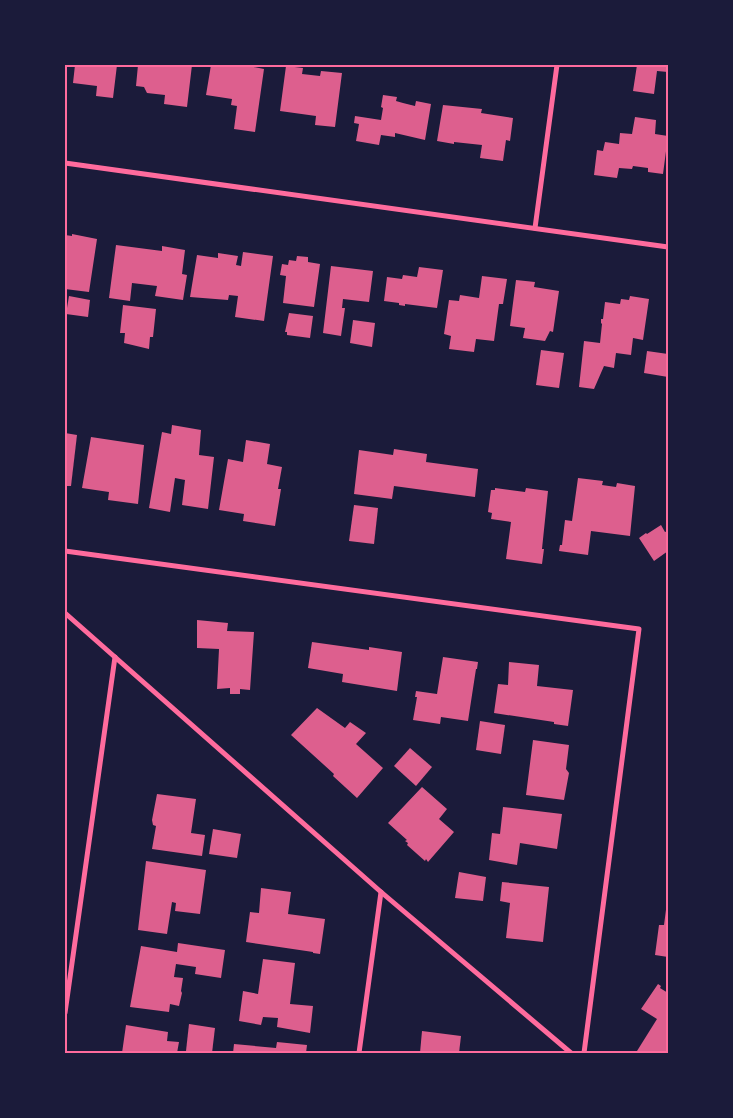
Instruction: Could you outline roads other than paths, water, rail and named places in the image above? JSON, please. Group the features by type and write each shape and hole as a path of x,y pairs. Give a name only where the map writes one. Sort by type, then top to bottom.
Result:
{"street":[{"path":"535,228 557,65"},
{"path":"65,163 668,247"},
{"path":"65,550 639,629 584,1053"},
{"path":"65,613 381,892 571,1053"},
{"path":"65,1012 115,657"},
{"path":"359,1053 381,892"}]}
